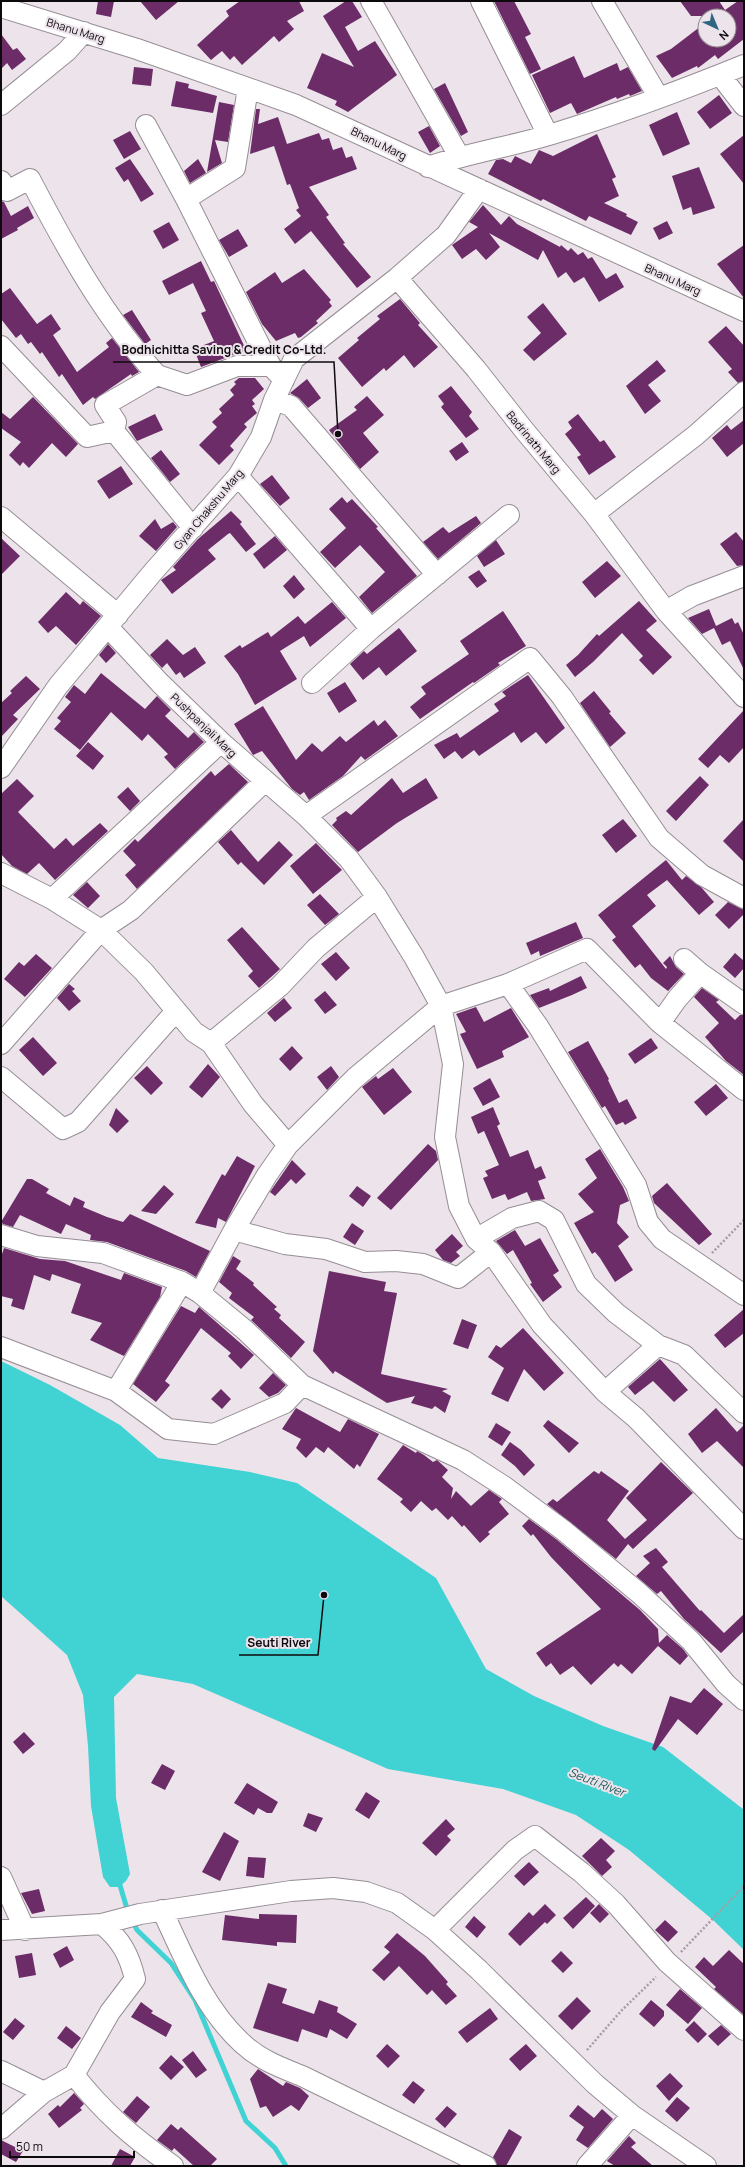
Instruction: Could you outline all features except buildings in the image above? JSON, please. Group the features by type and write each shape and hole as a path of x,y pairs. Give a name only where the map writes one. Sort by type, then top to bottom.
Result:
{"street":[{"path":"371,1 459,156"},
{"path":"480,1 548,135"},
{"path":"602,1 659,98"},
{"name":"Bhanu Marg","path":"1,7 84,32 303,108 368,136 428,167 744,311"},
{"path":"1,105 67,52 84,32"},
{"path":"428,167 459,156 492,150 548,135 659,98 744,65"},
{"path":"720,75 744,106"},
{"path":"186,199 235,168 248,88"},
{"path":"146,125 277,373"},
{"path":"1,181 7,191 30,180 72,259 135,351 157,374 187,385 237,366 277,373"},
{"name":"Gyan Chakshu Marg","path":"1,768 58,686 238,476 261,437 274,400 277,373 397,278 446,235 479,189"},
{"name":"Badrinath Marg","path":"397,278 476,369 524,430 594,514 666,610 744,698"},
{"path":"1,346 87,436 114,431"},
{"path":"114,431 116,422 105,405 157,374"},
{"path":"594,514 696,435 744,392"},
{"path":"274,400 291,406 437,575"},
{"path":"114,431 193,528"},
{"path":"238,476 371,629"},
{"path":"312,683 371,629 509,515"},
{"name":"Pushpanjali Marg","path":"1,517 113,621 160,683 221,742 306,816 349,859 377,898 414,957 441,1006 453,1064 445,1137 459,1206 476,1239"},
{"path":"666,610 692,596 744,576"},
{"path":"306,816 364,777 530,658 562,697 659,838 702,875 744,898"},
{"path":"52,899 221,742"},
{"path":"1,1044 101,930 131,910 265,781"},
{"path":"1,873 52,899 101,930 144,972 194,1032 211,1043 244,1093 288,1145"},
{"path":"211,1043 280,986 316,948 377,898"},
{"path":"200,1293 266,1175 288,1145 355,1078 441,1006 508,984 587,949 660,1023 744,1090"},
{"path":"684,959 700,973 744,1004"},
{"path":"660,1023 677,999 700,973"},
{"path":"508,984 538,1026 636,1185 648,1222 662,1239 744,1295"},
{"path":"1,1077 63,1129 78,1122 176,1011"},
{"path":"744,1412 684,1355 658,1345 616,1313 586,1284 554,1220 539,1211 512,1218 476,1239 491,1252 542,1325 605,1392 636,1418 744,1528"},
{"path":"234,1230 286,1244 326,1249 365,1262 423,1264 458,1278 491,1252"},
{"path":"1,1235 37,1246 103,1253 182,1282 200,1293 245,1330 302,1385 463,1460 505,1487 563,1530 639,1593 691,1641 726,1684 744,1700"},
{"path":"116,1391 182,1282"},
{"path":"605,1392 658,1345"},
{"path":"1,1347 116,1391 168,1429 214,1434 285,1403 302,1385"},
{"path":"435,1930 515,1850 535,1836 581,1872 616,1904 669,1963 744,2030"},
{"path":"1,1877 26,1930"},
{"path":"1,1930 26,1930 111,1921 162,1910 290,1891 333,1888 366,1892 397,1904 435,1930 595,2084 632,2115 706,2166"},
{"path":"162,1910 198,1986 228,2029 244,2045 275,2066 302,2076 486,2166"},
{"path":"1,2129 44,2092 74,2075 110,2012 134,1979 130,1959 115,1935 111,1921"},
{"path":"1,2071 44,2092"},
{"path":"74,2075 103,2111 138,2141 173,2166"},
{"path":"587,2166 632,2115"}],"path":[{"path":"700,1266 744,1220"},
{"path":"574,2064 621,2011 713,1920 744,1886"}],"water":[{"path":"1,1361 50,1385 120,1425 158,1458 250,1472 297,1483 436,1578 486,1669 534,1696 603,1726 663,1747 743,1809 744,1950 713,1920 629,1850 576,1815 503,1789 388,1769 193,1684 137,1674 114,1697 116,1798 130,1874 126,1881 119,1887 110,1887 103,1877 91,1806 88,1746 83,1695 67,1655 1,1596"}],"waterway":[{"path":"119,1882 128,1912"},
{"path":"132,1920 137,1930 171,1963 195,2000 246,2121 275,2148 286,2166"}],"place":[{"name":"Bodhichitta Saving & Credit Co-Ltd.","path":"338,434"},
{"name":"Seuti River","path":"324,1595"}]}
